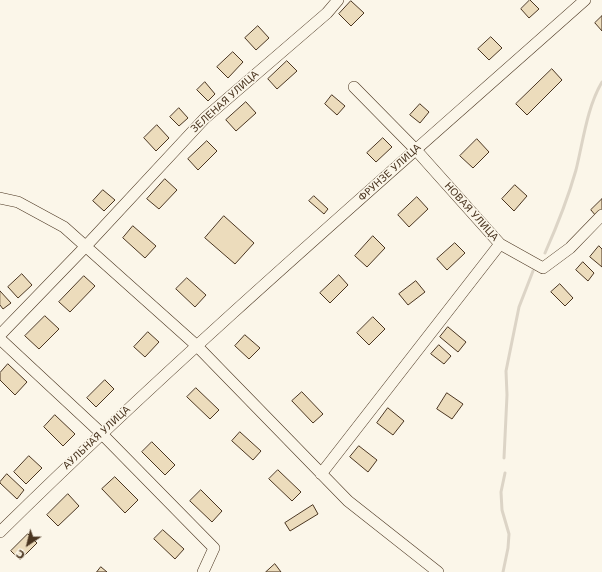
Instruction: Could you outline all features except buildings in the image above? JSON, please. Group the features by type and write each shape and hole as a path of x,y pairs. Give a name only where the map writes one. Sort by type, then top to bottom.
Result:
{"street":[{"name":"ЗЕЛЕНАЯ УЛИЦА","path":"0,335 86,246 205,118 327,13 338,0"},
{"name":"ФРУНЗЕ УЛИЦА","path":"196,345 585,0"},
{"name":"НОВАЯ УЛИЦА","path":"354,87 416,150 500,244 543,268 570,248 602,215"},
{"path":"0,198 18,202 64,227 196,345 348,501 438,572"},
{"path":"321,474 500,244"},
{"path":"0,338 102,433 214,548 203,572"},
{"name":"АУЛЬНАЯ УЛИЦА","path":"0,532 102,433 196,345"}],"waterway":[{"path":"545,253 569,191 576,170 589,113 602,82"},
{"path":"504,458 507,395 506,371 519,307 533,271"},
{"path":"503,572 509,534 502,510 501,492 505,473"}]}
